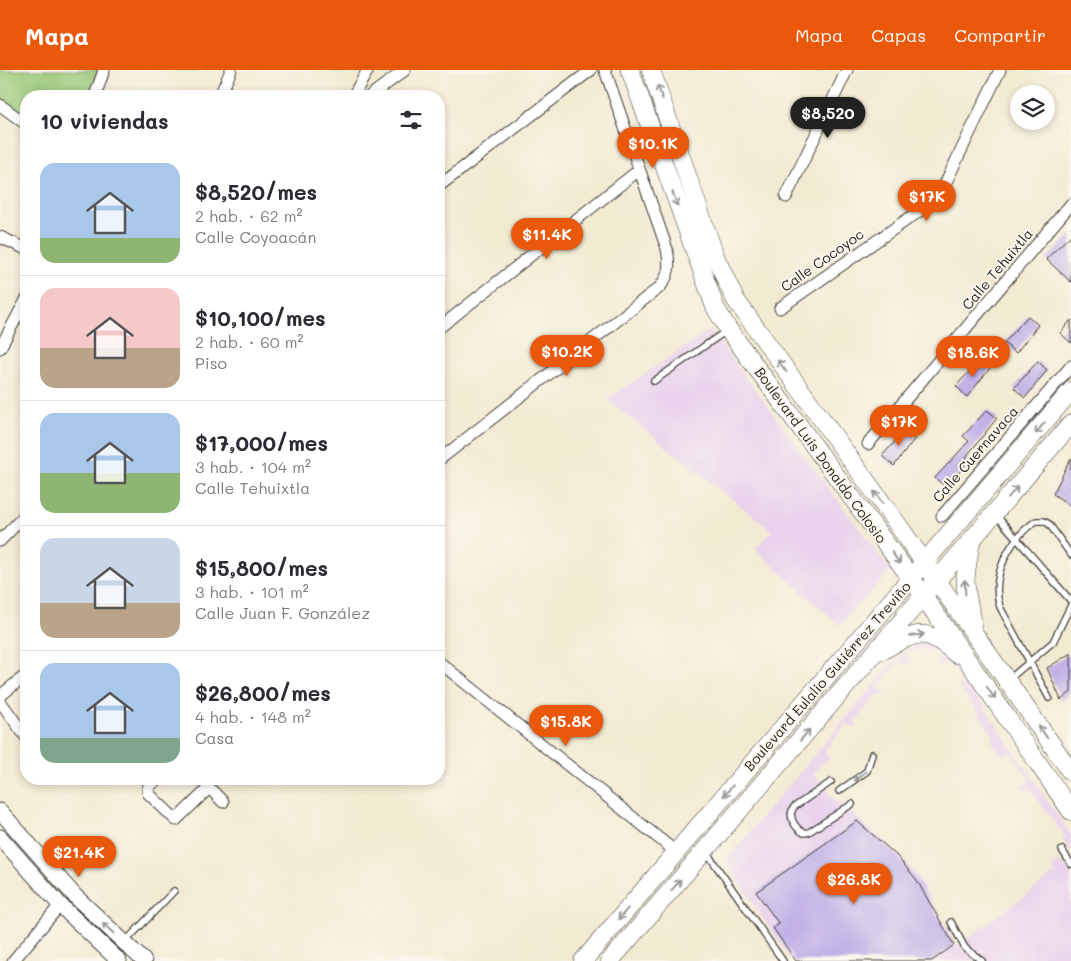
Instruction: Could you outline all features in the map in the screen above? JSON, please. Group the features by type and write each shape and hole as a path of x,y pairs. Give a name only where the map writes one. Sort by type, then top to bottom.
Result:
{"main road":[{"name":"Boulevard Luis Donaldo Colosio","path":"630,70 704,282 715,307 728,329 911,578 1071,810"},
{"name":"Boulevard Luis Donaldo Colosio","path":"652,70 715,256 735,299 903,532 1071,772"},
{"name":"Boulevard Eulalio Gutiérrez Treviño","path":"583,961 1071,391"},
{"name":"Boulevard Eulalio Gutiérrez Treviño","path":"610,961 1071,424"},
{"path":"903,532 922,540 940,538 950,534"},
{"path":"972,540 966,566 964,588 975,634"},
{"path":"873,654 908,636 925,633 945,643 978,674"},
{"path":"762,750 791,752"},
{"path":"0,811 75,896 144,961"},
{"path":"0,837 60,905 119,961"}],"street":[{"path":"97,90 104,70"},
{"path":"223,90 231,70"},
{"path":"356,90 368,70"},
{"path":"378,90 405,70"},
{"path":"445,181 591,70"},
{"path":"445,455 660,287 669,272 667,249 605,70"},
{"path":"786,197 847,70"},
{"name":"Calle Cocoyoc","path":"780,308 931,203 948,179 1000,70"},
{"path":"0,105 20,120"},
{"path":"445,323 639,170"},
{"name":"Calle Tehuixtla","path":"868,444 1071,204"},
{"path":"0,237 20,246"},
{"path":"0,348 20,311"},
{"name":"Calle Cuernavaca","path":"942,516 1071,366"},
{"path":"0,541 20,520"},
{"path":"445,667 676,852"},
{"path":"0,696 20,680"},
{"path":"0,701 20,729"},
{"path":"151,785 148,788 148,793 176,820 209,788"},
{"path":"206,785 223,802"},
{"path":"13,961 60,905"}],"lane":[{"path":"654,381 728,329"},
{"path":"994,514 1017,537 1071,601"},
{"path":"1049,698 998,600 1001,571 1010,548 1017,537 1036,520 1044,520 1071,555"},
{"path":"1007,681 1030,663 1057,637 1071,605"},
{"path":"839,791 867,770 872,754"},
{"path":"831,782 794,807 790,816 799,830 804,833 809,832 852,804"},
{"path":"1062,850 1071,864"},
{"path":"705,851 783,961"},
{"path":"124,942 174,891"},
{"path":"951,922 966,948 982,961"}],"shaded area":[{"path":"710,330 891,571 839,625 755,549 772,531 607,399"},
{"path":"924,643 931,644 953,661 1071,835 1071,853 1063,840 1066,838 1029,788 1025,790 1022,786 1030,780 1010,752 1003,757 991,740 995,737 961,689 956,689 964,683 948,662 940,668 937,663 942,654 931,650 919,649 906,654 911,661 907,666 899,661 877,688 885,693 882,696 878,694 854,722 857,726 855,729 847,723 824,751 830,759 822,763 813,772 831,796 895,850 916,874 957,946 1056,873 1052,866 1060,862 1066,868 1071,865 1071,961 792,961 725,861 895,660 910,648"}],"green space":[{"path":"0,70 98,70 91,90 20,90 20,113 0,98"}],"building":[{"path":"1071,235 1071,282 1046,259"},
{"path":"1028,316 1038,325 1016,353 1004,343"},
{"path":"1071,320 1071,343 1060,333"},
{"path":"980,360 990,368 967,397 956,386"},
{"path":"1038,361 1047,370 1025,398 1014,388"},
{"path":"987,410 997,418 966,457 969,460 947,488 935,478 969,441 963,436"},
{"path":"906,429 916,437 894,466 882,456"},
{"path":"1071,458 1071,506 1053,494"},
{"path":"1071,653 1071,692 1061,700 1047,668"},
{"path":"857,821 896,855 916,879 954,945 932,961 796,961 773,928 779,924 756,892"}]}
